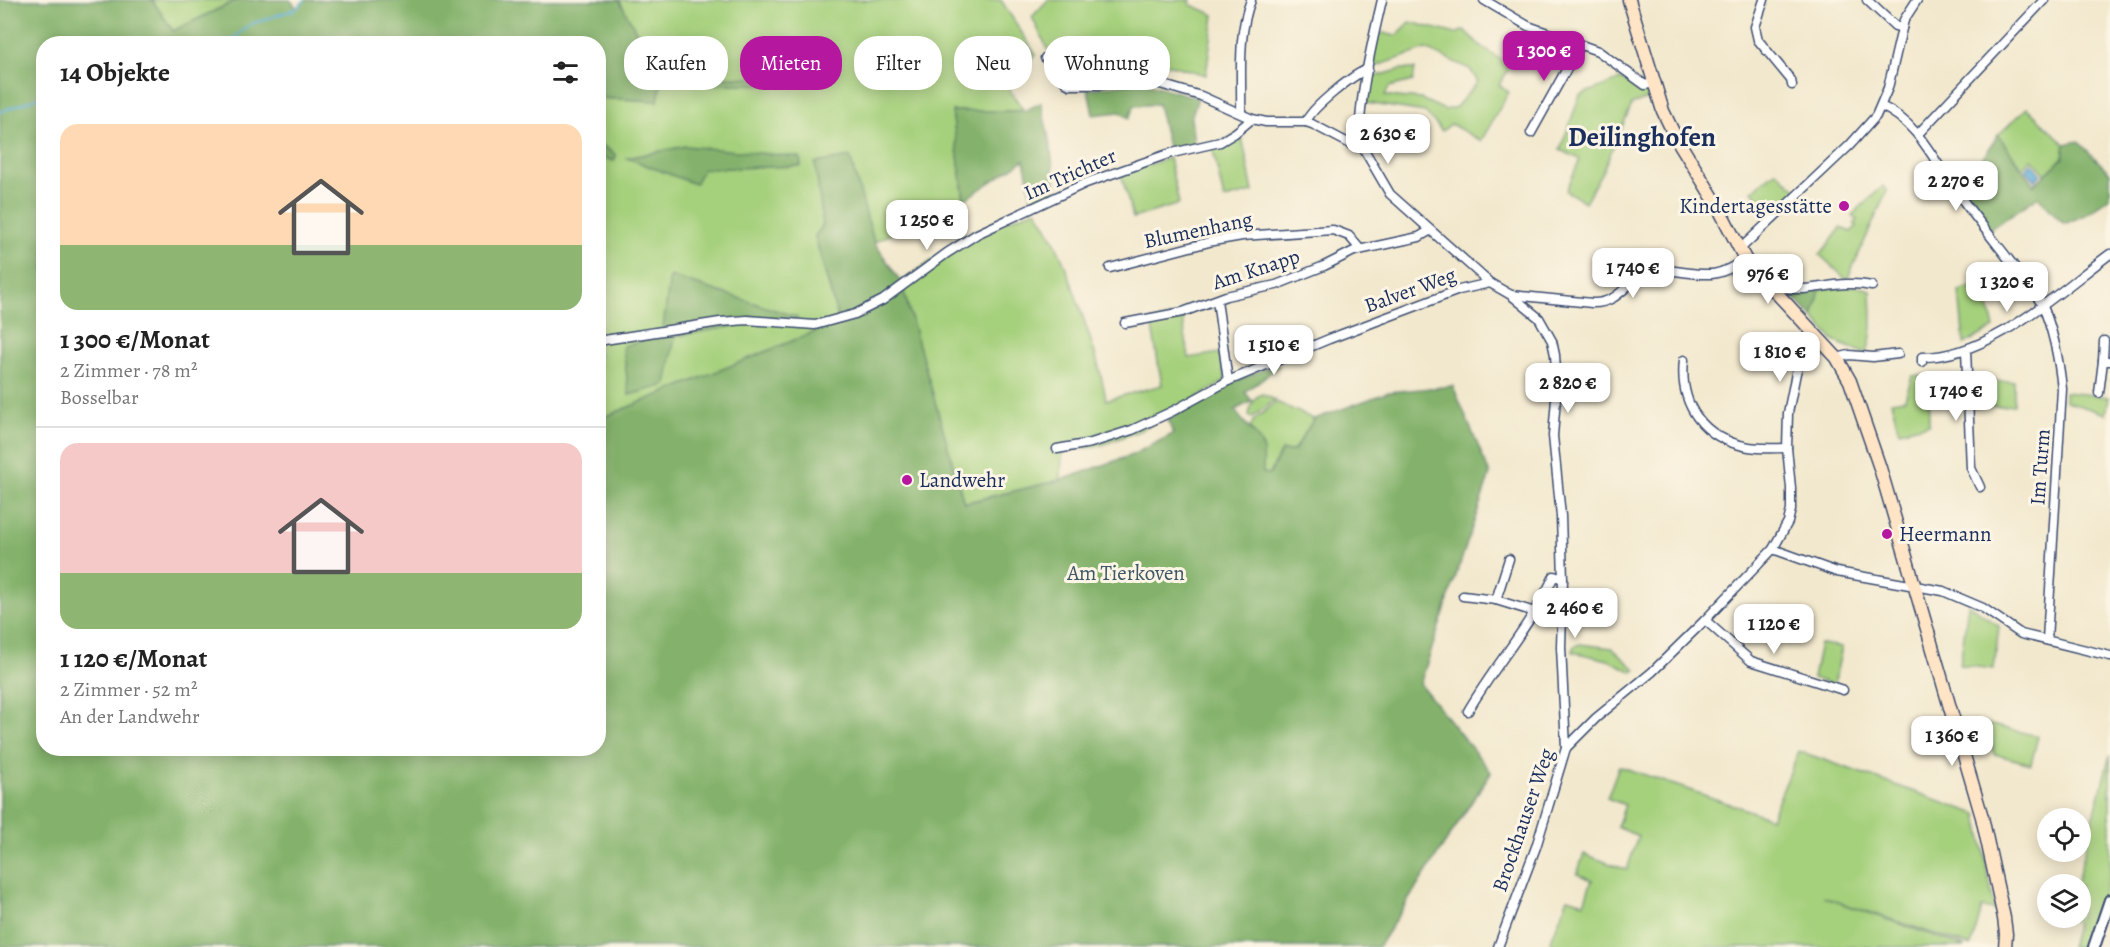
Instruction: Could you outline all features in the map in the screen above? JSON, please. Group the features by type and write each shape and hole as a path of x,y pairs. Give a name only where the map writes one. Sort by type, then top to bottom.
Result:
{"main road":[{"path":"1629,0 1663,111 1742,255 1837,358 1850,381 1869,433 1982,817 2004,918 2005,947"}],"street":[{"path":"1241,112 1240,60 1243,19 1251,0"},
{"path":"1382,0 1362,105 1360,130 1362,146 1390,194 1490,283"},
{"path":"1484,0 1528,26 1598,51 1644,85 1653,83"},
{"path":"1764,0 1756,17 1755,27 1758,40 1791,80 1792,86"},
{"path":"1867,0 1895,26 1902,28"},
{"name":"Balver Weg","path":"1057,448 1091,443 1132,430 1228,381 1329,339 1459,290 1490,283 1511,295 1605,303 1612,300 1640,276 1652,270 1718,275 1732,268 1742,255 1869,126 1881,106 1904,20 1917,0"},
{"path":"1918,134 2044,0"},
{"path":"1531,133 1580,45"},
{"path":"1306,122 1310,114 1323,102 1360,72 1368,69"},
{"path":"1170,87 1202,96 1266,122 1306,122 1356,147 1362,146"},
{"name":"Im Turm","path":"1881,106 1895,112 1930,149 1953,186 2042,304 2051,326 2059,356 2062,389 2046,640"},
{"name":"Im Trichter","path":"606,340 729,321 764,321 815,326 855,314 883,300 946,253 977,234 1086,183 1168,154 1220,142 1252,118"},
{"name":"Blumenhang","path":"1110,268 1213,241 1242,236 1333,230 1348,236 1360,249"},
{"name":"Am Knapp","path":"1125,323 1183,312 1226,296 1280,284 1360,249 1419,237 1429,231"},
{"path":"1922,362 1922,357 1935,357 1966,350 2003,332 2110,254"},
{"path":"1778,294 1783,288 1797,290 1837,283 1872,286"},
{"path":"1511,295 1539,318 1552,341 1555,355 1557,386 1553,436 1561,516 1563,579 1561,647 1566,748"},
{"path":"1217,300 1228,381"},
{"name":"Brockhauser Weg","path":"1498,947 1536,847 1566,748 1596,718 1644,679 1705,620 1773,549 1788,522 1791,510 1791,489 1786,430 1792,385 1806,339 1813,332"},
{"path":"2099,393 2106,361 2104,341"},
{"path":"1966,350 1971,468 1980,487"},
{"path":"1837,358 1849,355 1873,357 1898,354"},
{"path":"1684,360 1682,376 1688,403 1703,425 1723,438 1742,446 1787,448"},
{"path":"1773,549 1826,569 1957,596 1983,608 2021,634 2110,656"},
{"path":"1496,600 1509,559"},
{"path":"1468,711 1535,612 1554,576 1563,579"},
{"path":"1463,596 1496,600 1535,612"},
{"path":"1705,620 1751,662 1843,690"},
{"path":"2094,947 2110,900"}],"green space":[{"name":"Am Tierkoven","path":"0,0 152,0 173,31 237,0 290,0 297,8 305,0 619,0 639,36 624,36 624,90 660,90 658,101 606,98 606,36 36,36 36,756 606,756 606,416 839,322 815,236 823,225 815,163 850,157 874,242 901,282 964,503 1061,480 1132,455 1173,434 1168,420 1231,383 1276,364 1279,366 1245,392 1252,401 1235,410 1261,444 1263,473 1270,474 1281,451 1294,451 1314,419 1389,392 1453,386 1490,474 1420,684 1491,772 1378,947 0,947"},
{"path":"152,0 237,0 173,31"},
{"path":"619,0 1001,0 1024,36 954,36 954,90 1010,90 1024,111 952,111 964,200 874,242 850,158 823,225 815,237 839,322 606,416 606,158 614,160 616,155 606,148 606,98 658,101 660,90 728,90 728,84 740,84 740,90 842,90 842,36 740,36 740,77 728,77 728,36 639,36"},
{"path":"1048,0 1191,0 1189,4 1214,15 1206,75 1170,65 1170,36 1044,36 1044,42 1032,17"},
{"path":"1410,22 1456,34 1464,30 1483,48 1510,66 1499,85 1509,92 1481,141 1451,124 1442,131 1425,112 1367,103 1370,78 1402,69 1415,69 1413,81 1389,87 1385,96 1421,99 1445,110 1456,107 1478,82 1470,69 1426,49 1371,68 1378,32 1396,36"},
{"path":"728,77 740,77 740,84 728,84"},
{"path":"1621,79 1638,88 1646,89 1649,99 1632,104 1603,170 1585,202 1566,191 1580,159 1560,150 1580,95"},
{"path":"1088,90 1170,90 1198,98 1191,118 1194,144 1169,151 1158,104 1134,106 1129,118 1120,112 1093,115"},
{"path":"1041,103 1050,143 1056,192 1033,205 1024,160 964,200 952,111 1024,111"},
{"path":"2027,108 2065,144 2063,157 2046,175 2032,159 2022,168 1998,135"},
{"path":"1241,132 1253,192 1224,199 1212,146"},
{"path":"1998,135 2034,185 2063,158 2065,144 2078,141 2110,173 2110,197 2085,215 2064,224 2038,197 1990,229 1960,187 1975,170"},
{"path":"685,146 800,157 801,166 703,169 695,184 627,158"},
{"path":"606,148 616,155 614,161 606,158"},
{"path":"1169,158 1179,204 1133,218 1121,174"},
{"path":"1776,171 1797,190 1774,213 1752,191"},
{"path":"1883,186 1887,191 1847,280 1820,255 1841,228 1851,232 1857,226 1854,223 1857,220 1852,215"},
{"path":"1036,210 1051,234 1067,271 1095,355 1106,400 1162,385 1151,321 1182,315 1189,358 1219,353 1226,381 1141,430 1099,446 1062,452 1061,480 963,503 901,282 973,232"},
{"path":"670,276 797,317 796,322 778,319 675,336 666,385 629,395 623,346 662,335"},
{"path":"1984,283 1994,328 1964,344 1959,291"},
{"path":"1856,286 1871,290 1872,331 1866,354 1834,341 1813,317 1820,289"},
{"path":"1820,289 1813,317 1792,296 1795,293"},
{"path":"1912,376 1928,376 1929,424 1899,431 1891,401 1905,399"},
{"path":"2014,381 2014,405 1970,408 1970,383"},
{"path":"2065,392 2109,397 2106,414 2065,401"},
{"path":"1262,394 1275,400 1251,418 1249,416 1252,403"},
{"path":"1276,402 1314,419 1293,451 1281,451 1269,475 1262,473 1263,448 1250,427 1254,420"},
{"path":"1968,604 1999,626 1994,669 1960,665"},
{"path":"1580,644 1612,648 1636,670 1633,672 1608,660 1573,652 1574,646"},
{"path":"1820,644 1842,647 1834,685 1813,678"},
{"path":"1987,724 2038,736 2031,764 1994,754"},
{"path":"1799,751 1977,814 1995,910 1982,908 1971,946 1823,897 1966,947 1562,947 1550,943 1568,898 1584,903 1592,880 1577,874 1584,854 1627,870 1638,836 1617,827 1625,805 1607,798 1619,766 1771,818"},
{"path":"2110,755 2110,874 2087,947 2070,947 2075,928 2091,928 2091,874 2079,874 2082,862 2091,862 2091,828"}],"water":[{"path":"2032,163 2041,174 2035,181 2025,169"}],"waterway":[{"path":"237,36 251,24 296,9 305,0"},
{"path":"0,112 36,98"}],"place":[{"name":"Kindertagesstätte","path":"1844,206"},
{"name":"Landwehr","path":"907,480"},
{"name":"Heermann","path":"1887,534"}],"district":[{"name":"Deilinghofen","path":"1642,137"}]}
